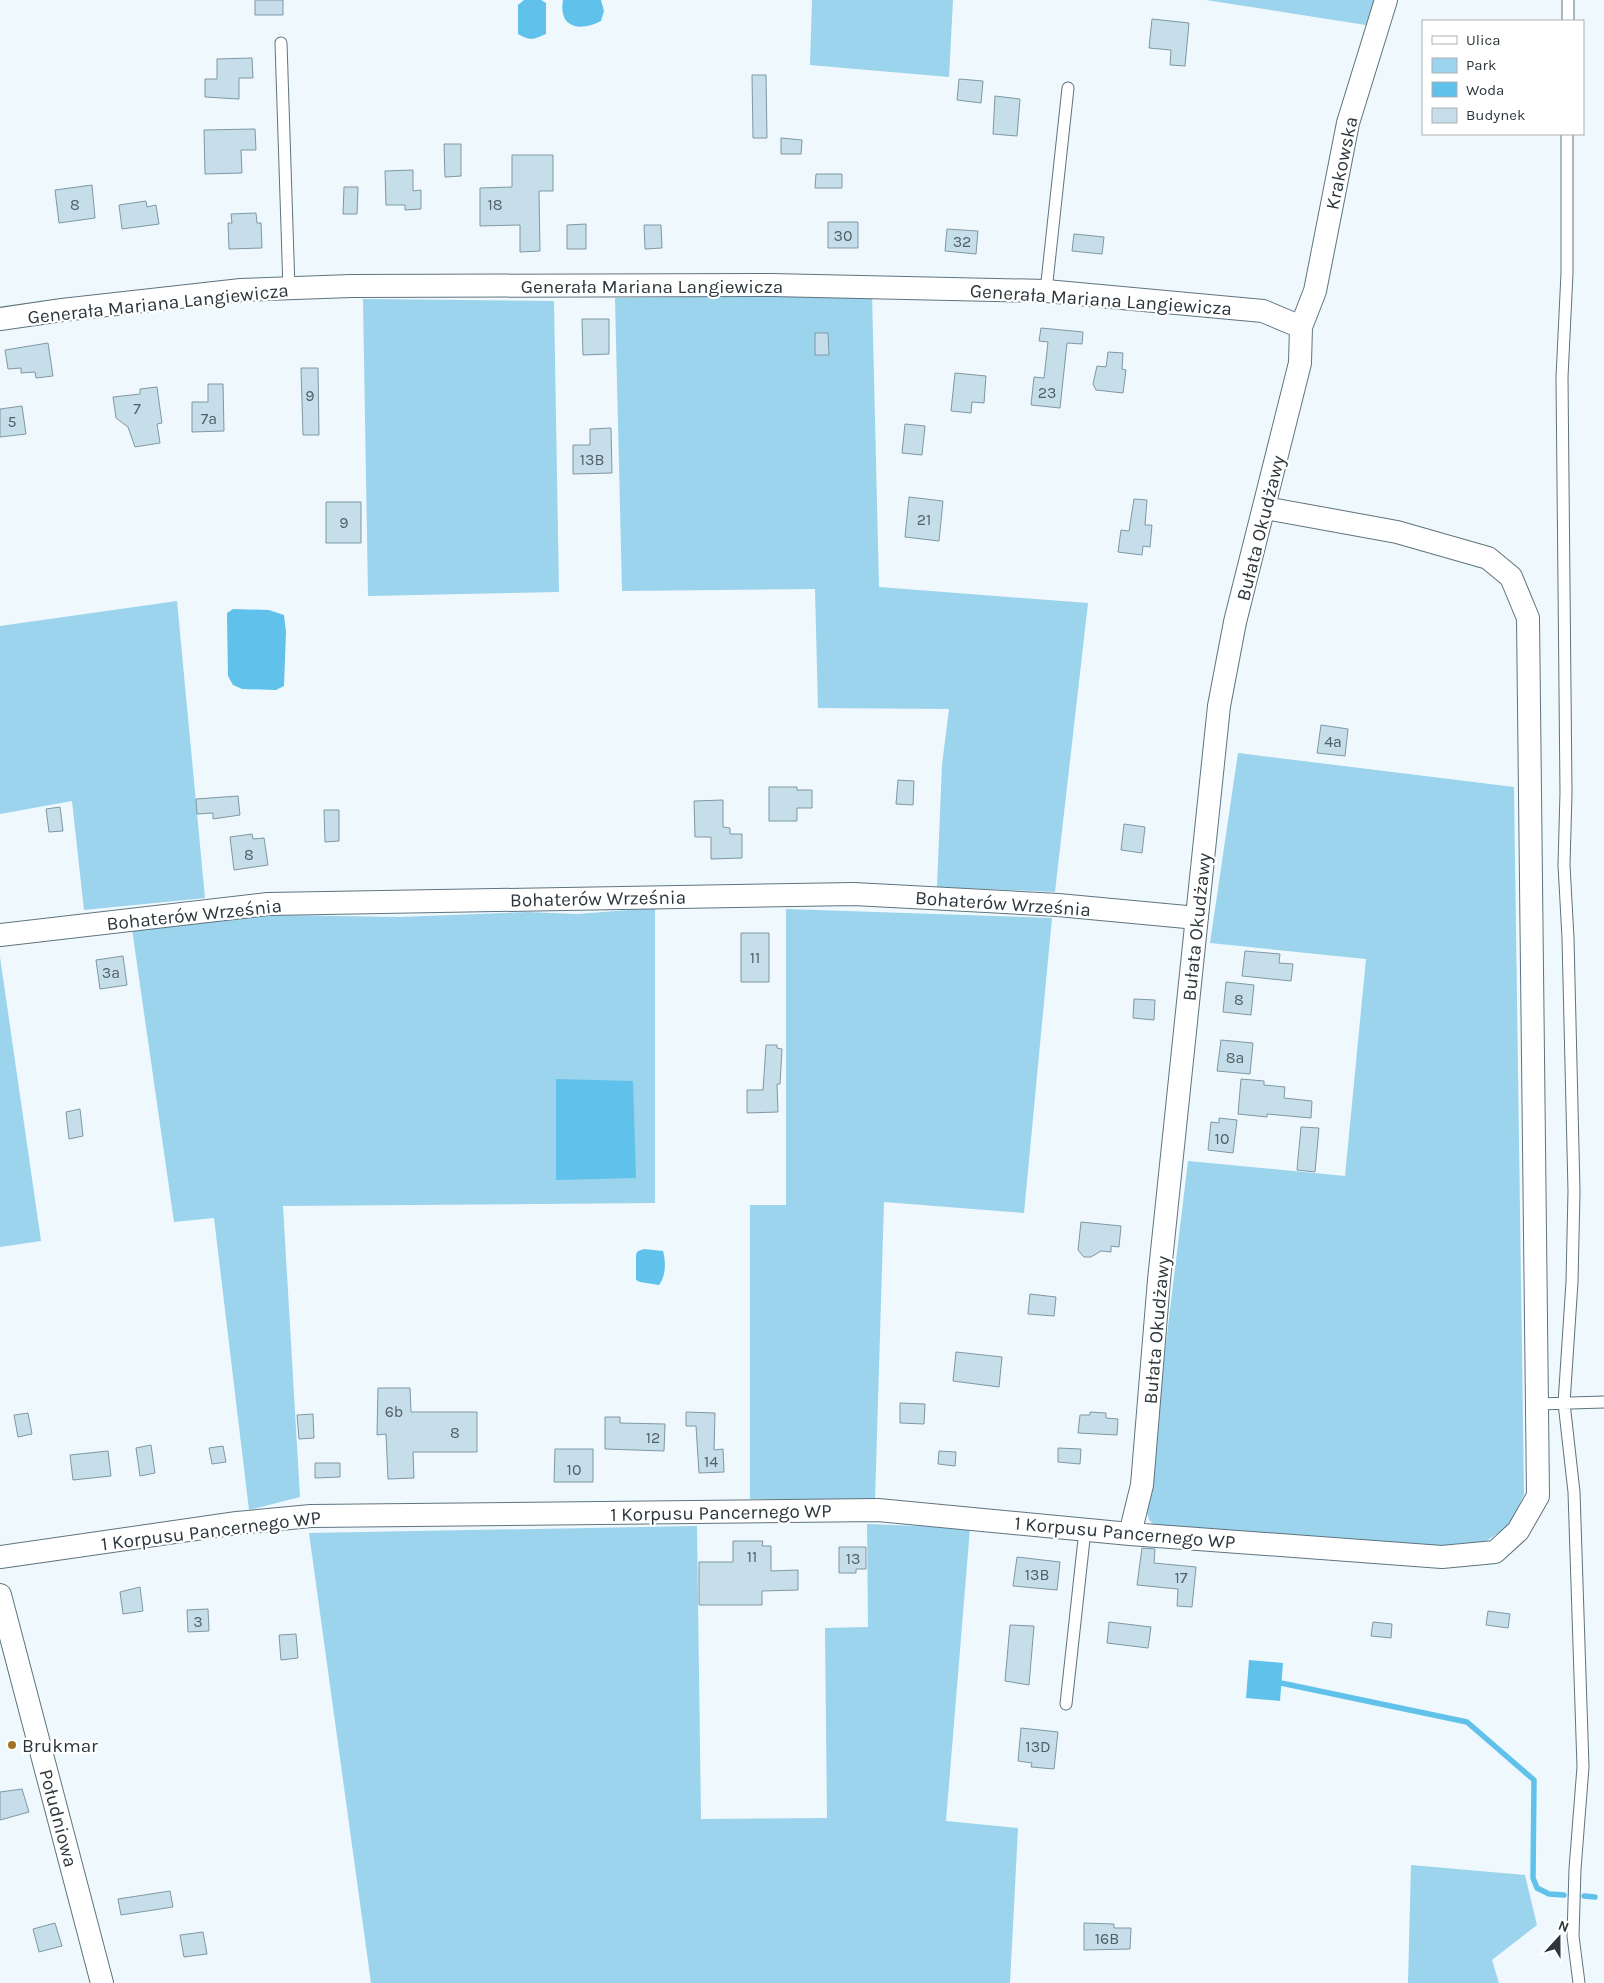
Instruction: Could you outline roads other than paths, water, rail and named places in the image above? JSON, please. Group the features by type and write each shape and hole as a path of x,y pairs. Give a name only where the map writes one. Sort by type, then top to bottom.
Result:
{"street":[{"name":"Krakowska","path":"1301,326 1315,291 1348,123 1386,0"},
{"name":"Generała Mariana Langiewicza","path":"0,319 240,290 352,286 771,285 1046,292 1263,311 1301,326"},
{"name":"Bułata Okudżawy","path":"1130,1534 1142,1485 1160,1280 1219,706 1235,622 1300,363 1301,326"},
{"name":"1 Korpusu Pancernego WP","path":"0,1557 237,1523 311,1516 878,1510 1130,1534 1442,1557 1495,1552 1518,1530 1538,1496 1528,618 1511,577 1488,558 1397,532 1265,508"},
{"name":"Bohaterów Września","path":"0,935 268,904 844,894 1058,905 1197,918"},
{"name":"Południowa","path":"0,1595 102,1983"}],"lane":[{"path":"1568,0 1568,20"},
{"path":"281,43 289,289"},
{"path":"1046,292 1068,88"},
{"path":"1568,135 1567,273 1562,377 1566,774 1564,865 1568,938 1574,1191 1572,1282 1564,1404 1574,1492 1582,1747 1573,1936 1579,1983"},
{"path":"1538,1404 1604,1402"},
{"path":"1066,1704 1085,1530"}],"water":[{"path":"524,0 541,0 546,3 546,34 538,38 526,38 518,34 518,5"},
{"path":"563,0 601,0 604,11 601,21 586,26 578,27 572,25 564,17 562,9"},
{"path":"233,609 269,610 284,615 286,632 284,686 276,690 242,689 233,685 228,676 227,613"},
{"path":"556,1079 633,1081 636,1178 556,1180"},
{"path":"644,1249 663,1251 665,1269 659,1285 636,1280 636,1254"},
{"path":"1249,1660 1283,1663 1280,1701 1246,1698"}],"waterway":[{"path":"1281,1683 1467,1722 1534,1780 1533,1878 1537,1888 1549,1894 1564,1895"},
{"path":"1584,1896 1595,1897"}],"place":[{"name":"Brukmar","path":"12,1745"}]}
